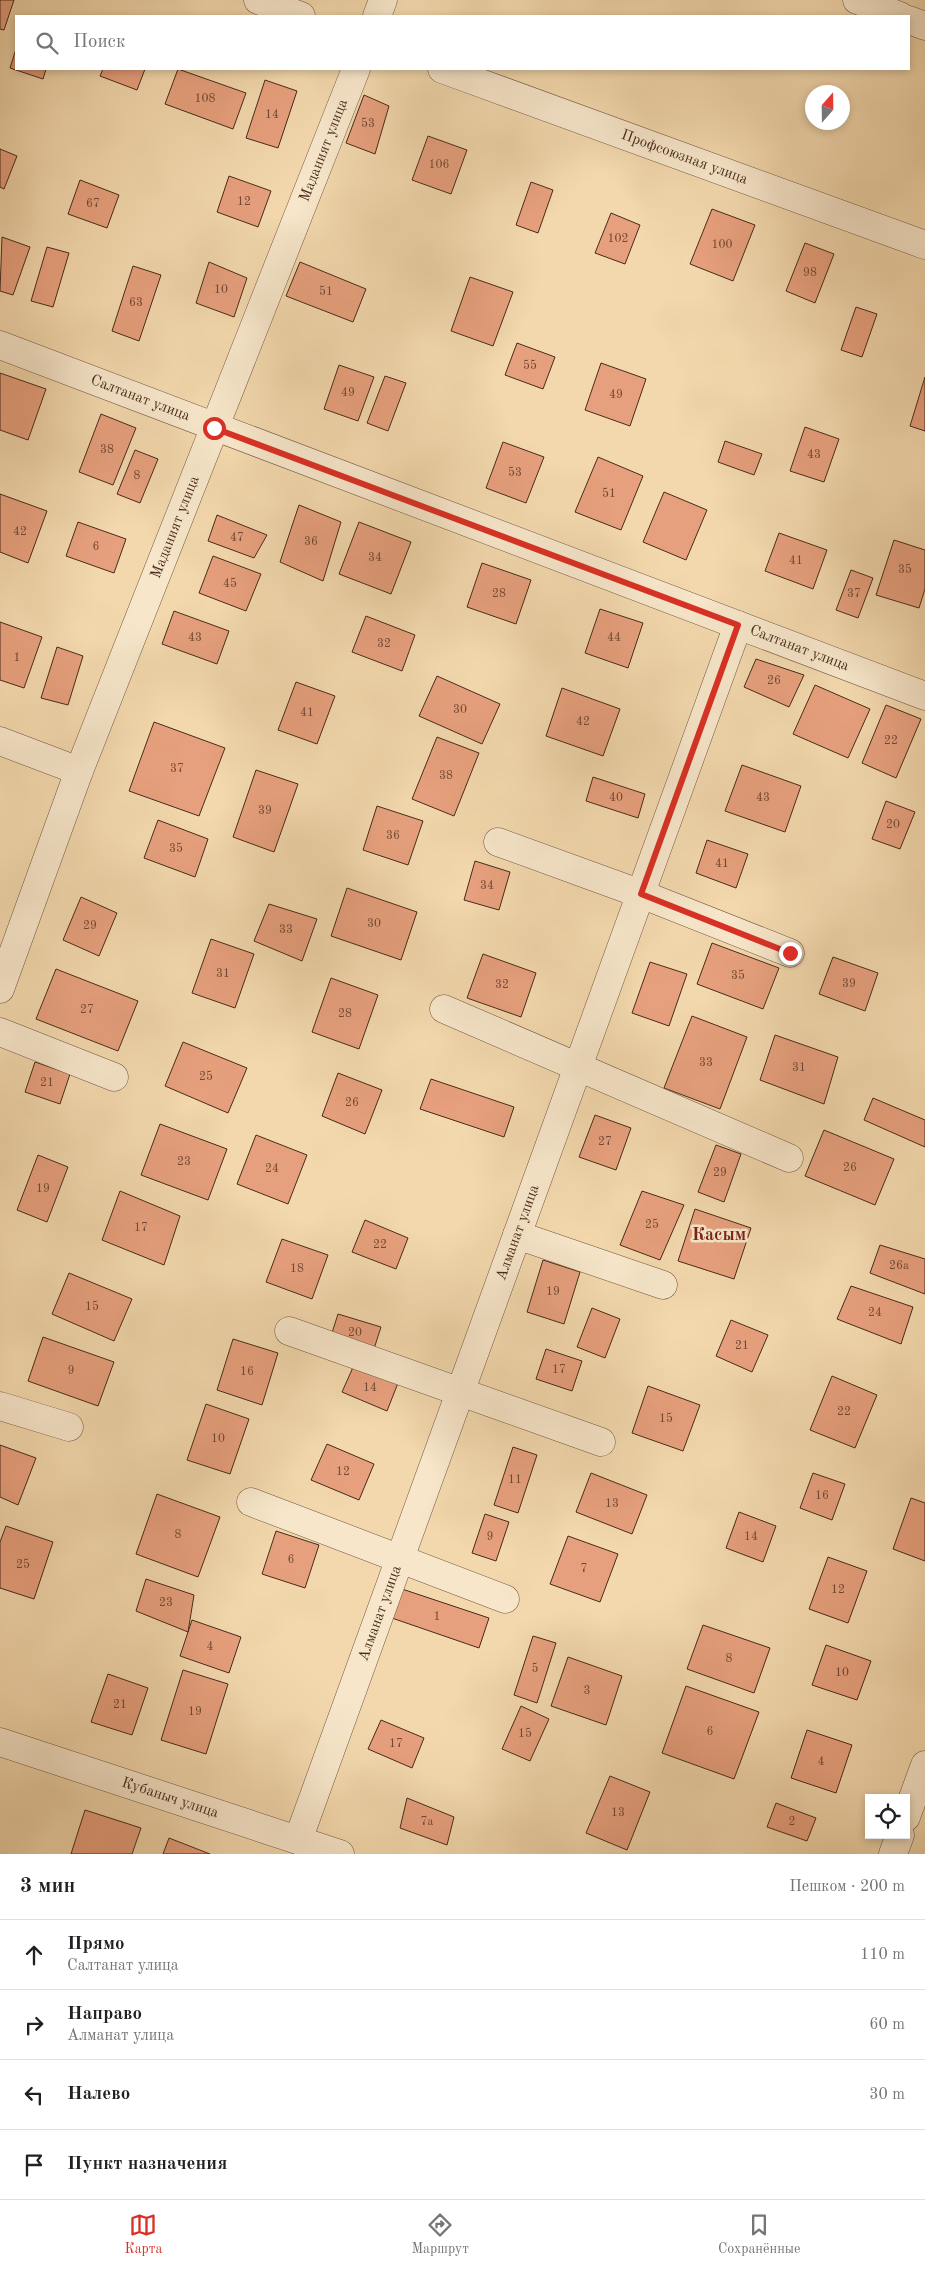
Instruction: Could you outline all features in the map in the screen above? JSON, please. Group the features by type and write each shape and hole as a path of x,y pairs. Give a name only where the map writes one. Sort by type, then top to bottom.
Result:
{"street":[{"path":"258,0 298,15"},
{"path":"377,15 383,0"},
{"path":"856,0 897,15"},
{"path":"910,20 925,26"},
{"name":"Маданият улица","path":"0,989 79,771 356,70"},
{"name":"Профсоюзная улица","path":"445,70 925,245"},
{"name":"Салтанат улица","path":"0,345 214,428 925,696"},
{"name":"Алманат улица","path":"298,1840 738,625"},
{"path":"0,741 79,771"},
{"path":"498,842 641,894 790,953"},
{"path":"444,1010 789,1158"},
{"path":"0,1032 114,1077"},
{"path":"517,1235 663,1285"},
{"path":"289,1330 460,1393 601,1442"},
{"path":"0,1406 69,1427"},
{"path":"251,1502 400,1557 505,1599"},
{"name":"Кубаныч улица","path":"0,1742 340,1854"},
{"path":"910,1806 925,1766"},
{"path":"893,1854 899,1839"}],"building":[{"path":"0,0 14,0 4,30 0,29"},
{"path":"15,52 15,70 10,68"},
{"path":"16,70 46,70 43,79"},
{"path":"103,70 145,70 137,90 100,76"},
{"path":"178,70 246,93 233,129 165,104"},
{"path":"265,80 297,91 278,148 246,138"},
{"path":"364,95 389,106 375,154 346,143"},
{"path":"428,136 467,150 451,194 412,180"},
{"path":"0,149 17,156 4,189 0,187"},
{"path":"229,176 271,191 258,227 217,212"},
{"path":"80,180 119,195 107,228 68,214"},
{"path":"531,182 553,190 538,233 516,225"},
{"path":"712,209 755,225 733,281 690,264"},
{"path":"611,213 640,225 625,264 595,253"},
{"path":"2,237 30,247 13,295 0,291"},
{"path":"805,243 834,254 815,303 786,291"},
{"path":"47,247 69,253 53,307 31,301"},
{"path":"209,262 247,278 234,317 196,303"},
{"path":"300,262 366,289 353,322 286,296"},
{"path":"133,266 161,275 139,341 112,331"},
{"path":"470,277 513,292 493,346 451,331"},
{"path":"856,307 877,314 862,357 841,350"},
{"path":"517,343 555,357 543,389 505,375"},
{"path":"601,363 646,379 630,426 585,410"},
{"path":"339,365 374,377 358,421 324,409"},
{"path":"0,373 46,389 28,440 0,430"},
{"path":"385,376 406,383 388,431 367,423"},
{"path":"925,377 925,431 910,426"},
{"path":"101,414 136,428 113,485 79,472"},
{"path":"805,427 839,439 824,482 790,471"},
{"path":"725,441 762,454 754,475 718,462"},
{"path":"503,442 544,457 526,503 486,488"},
{"path":"135,450 158,459 140,503 117,494"},
{"path":"598,457 643,476 621,530 575,512"},
{"path":"664,492 707,510 686,560 643,542"},
{"path":"0,494 47,511 28,563 0,552"},
{"path":"299,505 341,522 323,581 280,562"},
{"path":"217,515 267,535 254,558 208,541"},
{"path":"78,522 126,539 114,573 66,556"},
{"path":"359,522 411,542 391,594 339,574"},
{"path":"779,533 827,550 813,589 765,571"},
{"path":"894,540 925,550 925,589 919,608 876,595"},
{"path":"213,556 261,574 246,611 199,593"},
{"path":"482,563 531,580 516,624 467,607"},
{"path":"851,570 873,578 858,618 836,610"},
{"path":"600,609 643,623 628,668 585,653"},
{"path":"174,611 229,631 217,664 162,644"},
{"path":"366,616 415,635 402,671 352,652"},
{"path":"0,622 42,637 24,688 0,680"},
{"path":"57,647 83,656 68,705 41,698"},
{"path":"756,659 804,675 789,707 744,687"},
{"path":"437,676 500,704 482,744 419,716"},
{"path":"296,682 335,696 317,744 278,730"},
{"path":"815,685 870,709 848,758 793,734"},
{"path":"562,688 620,709 603,756 546,736"},
{"path":"886,705 921,719 896,778 862,763"},
{"path":"154,722 225,748 199,816 129,791"},
{"path":"437,737 479,753 454,816 412,799"},
{"path":"742,765 801,786 785,832 725,811"},
{"path":"256,770 298,784 274,852 233,837"},
{"path":"593,777 645,794 638,818 586,801"},
{"path":"886,801 915,812 900,849 872,839"},
{"path":"377,806 423,821 408,865 363,850"},
{"path":"158,820 208,839 195,877 144,858"},
{"path":"707,840 748,854 736,888 696,873"},
{"path":"475,861 510,872 499,910 464,900"},
{"path":"347,888 417,912 401,960 331,936"},
{"path":"81,897 117,913 99,956 63,940"},
{"path":"269,904 317,919 302,961 254,941"},
{"path":"211,939 254,954 235,1008 192,993"},
{"path":"712,943 779,968 763,1009 697,984"},
{"path":"483,954 536,973 521,1017 467,998"},
{"path":"833,957 878,973 865,1011 819,994"},
{"path":"650,962 687,974 669,1026 632,1013"},
{"path":"56,969 138,1001 118,1051 36,1019"},
{"path":"331,978 378,995 359,1049 312,1032"},
{"path":"692,1016 747,1037 720,1109 664,1088"},
{"path":"775,1035 838,1057 824,1104 760,1080"},
{"path":"183,1042 247,1068 228,1113 165,1086"},
{"path":"35,1062 70,1074 60,1104 25,1092"},
{"path":"338,1073 382,1090 365,1134 322,1116"},
{"path":"431,1079 514,1107 504,1137 420,1109"},
{"path":"873,1098 925,1120 925,1147 864,1120"},
{"path":"595,1115 631,1128 616,1170 579,1157"},
{"path":"160,1124 227,1149 208,1200 141,1175"},
{"path":"824,1130 894,1159 875,1205 805,1176"},
{"path":"256,1135 307,1155 288,1204 237,1184"},
{"path":"716,1145 741,1154 724,1202 698,1192"},
{"path":"38,1155 68,1167 47,1222 17,1210"},
{"path":"120,1191 180,1216 164,1265 102,1240"},
{"path":"642,1191 684,1205 660,1260 620,1245"},
{"path":"695,1209 751,1228 734,1279 678,1261"},
{"path":"365,1220 408,1238 396,1269 352,1252"},
{"path":"282,1239 328,1255 312,1299 266,1282"},
{"path":"880,1245 925,1259 925,1294 870,1273"},
{"path":"543,1260 580,1272 564,1324 527,1312"},
{"path":"69,1273 132,1299 114,1341 52,1314"},
{"path":"851,1286 913,1307 901,1344 837,1319"},
{"path":"592,1308 620,1319 605,1358 577,1347"},
{"path":"338,1314 381,1327 373,1352 330,1339"},
{"path":"731,1320 768,1335 752,1372 716,1356"},
{"path":"43,1337 114,1362 98,1406 28,1381"},
{"path":"233,1339 278,1353 262,1405 217,1390"},
{"path":"546,1349 582,1361 572,1391 536,1379"},
{"path":"354,1365 398,1383 387,1411 342,1392"},
{"path":"832,1376 877,1395 855,1448 810,1430"},
{"path":"648,1386 700,1405 683,1451 632,1433"},
{"path":"206,1404 249,1419 230,1474 187,1460"},
{"path":"327,1444 374,1464 359,1500 311,1480"},
{"path":"0,1445 36,1458 18,1505 0,1497"},
{"path":"513,1447 537,1455 518,1513 494,1505"},
{"path":"591,1473 647,1495 632,1534 576,1512"},
{"path":"813,1473 845,1484 832,1520 800,1508"},
{"path":"157,1494 220,1517 198,1577 136,1554"},
{"path":"911,1498 925,1503 925,1561 893,1549"},
{"path":"739,1512 776,1526 763,1562 726,1548"},
{"path":"485,1514 509,1522 496,1561 472,1553"},
{"path":"6,1526 53,1542 34,1599 0,1588 0,1542"},
{"path":"276,1531 319,1545 305,1588 262,1574"},
{"path":"568,1536 618,1554 600,1602 550,1584"},
{"path":"828,1557 867,1571 848,1623 809,1609"},
{"path":"146,1579 194,1595 188,1632 136,1611"},
{"path":"396,1587 489,1618 479,1648 386,1616"},
{"path":"192,1620 241,1637 229,1673 180,1656"},
{"path":"703,1625 770,1648 754,1693 687,1669"},
{"path":"533,1636 556,1643 537,1703 514,1695"},
{"path":"826,1645 871,1661 857,1700 812,1685"},
{"path":"568,1657 622,1676 606,1725 551,1706"},
{"path":"183,1670 228,1684 206,1754 161,1740"},
{"path":"108,1674 148,1688 132,1735 91,1722"},
{"path":"686,1686 759,1712 734,1779 662,1753"},
{"path":"521,1706 549,1719 530,1761 502,1749"},
{"path":"381,1720 424,1738 412,1768 368,1749"},
{"path":"807,1730 852,1745 836,1793 791,1778"},
{"path":"610,1776 650,1792 627,1850 586,1833"},
{"path":"407,1798 454,1817 447,1845 400,1828"},
{"path":"776,1803 816,1818 807,1841 767,1827"},
{"path":"85,1810 141,1828 132,1854 71,1854"},
{"path":"169,1838 210,1854 163,1854"}],"district":[{"name":"Касым","path":"719,1235"}],"route":[{"path":"214,428 738,625 641,894 790,953"}]}
